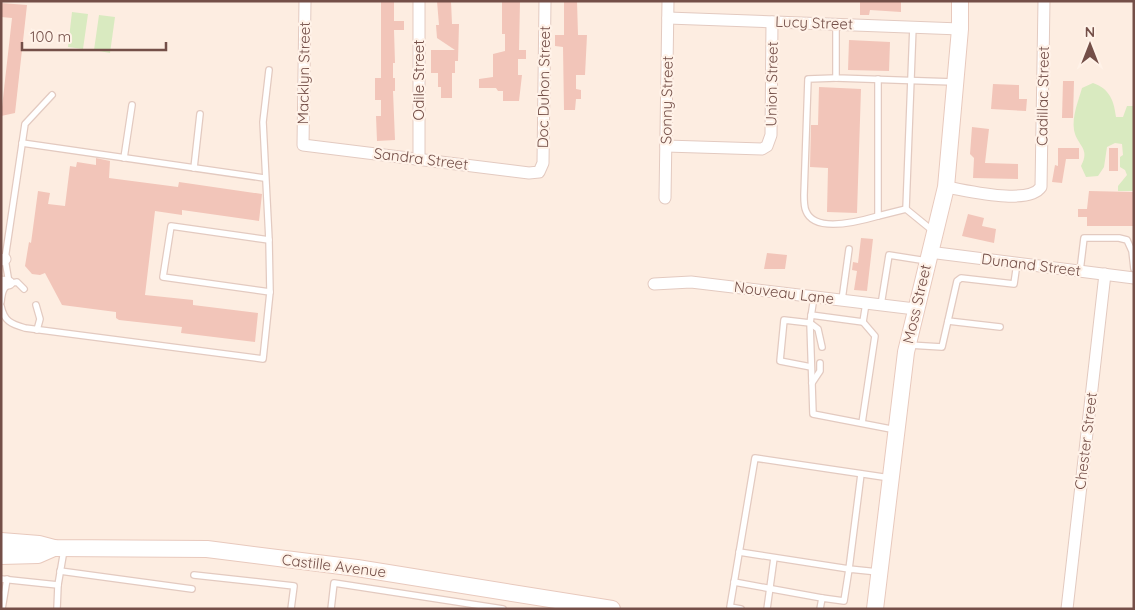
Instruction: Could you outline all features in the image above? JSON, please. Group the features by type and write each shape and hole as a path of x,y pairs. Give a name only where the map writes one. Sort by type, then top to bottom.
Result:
{"street":[{"name":"Macklyn Street","path":"303,145 305,1"},
{"name":"Odile Street","path":"419,1 419,159"},
{"name":"Doc Duhon Street","path":"539,172 543,163 545,1"},
{"name":"Sonny Street","path":"666,198 668,1"},
{"name":"Moss Street","path":"874,609 907,345 946,188 960,29 960,1"},
{"name":"Cadillac Street","path":"946,188 1017,197 1029,196 1039,190 1042,180 1044,1"},
{"name":"Lucy Street","path":"668,18 960,29"},
{"name":"Union Street","path":"666,146 762,149 767,146 771,135 772,22"},
{"name":"Sandra Street","path":"303,145 529,173 539,172"},
{"name":"Dunand Street","path":"928,256 1017,263 1134,278"},
{"name":"Chester Street","path":"1067,609 1106,274"},
{"name":"Nouveau Lane","path":"654,284 691,282 915,309"},
{"name":"Castille Avenue","path":"1,541 60,548 207,549 357,568 557,604 612,609"},
{"name":"Castille Avenue","path":"1,556 38,555 60,548"}],"lane":[{"path":"836,24 836,78"},
{"path":"906,209 913,26"},
{"path":"1,306 3,316 11,324 37,330 263,359 270,292 263,122 269,70"},
{"path":"906,209 854,223 824,223 812,220 805,210 804,195 808,79 836,78 955,82"},
{"path":"878,80 878,216"},
{"path":"1,302 5,282 3,260 25,124 52,95"},
{"path":"124,158 132,105"},
{"path":"194,168 200,114"},
{"path":"22,143 264,178"},
{"path":"906,209 934,232"},
{"path":"269,240 171,226 163,278 270,292"},
{"path":"1080,271 1082,243 1084,238 1090,237 1126,240 1132,252 1134,268"},
{"path":"842,300 849,249"},
{"path":"881,305 889,255 928,256"},
{"path":"907,345 942,347 957,281 961,278 1014,284 1017,263"},
{"path":"5,282 16,282 24,289"},
{"path":"814,297 810,323 813,414 896,430"},
{"path":"863,322 866,303"},
{"path":"36,305 40,319 37,330"},
{"path":"811,315 863,322 875,336 862,423"},
{"path":"811,367 780,361 784,320 810,323 818,329 822,347"},
{"path":"948,321 1000,327"},
{"path":"812,383 820,371 820,363"},
{"path":"741,609 730,607 755,458 890,478"},
{"path":"734,582 844,601 861,474"},
{"path":"57,609 60,548"},
{"path":"739,552 879,572"},
{"path":"767,609 774,558"},
{"path":"60,571 192,589"},
{"path":"194,575 294,586 291,609"},
{"path":"2,609 4,579 58,586"},
{"path":"331,609 334,583 503,609"},
{"path":"820,609 822,598"}],"green space":[{"path":"72,12 88,14 83,49 68,47"},
{"path":"99,15 115,17 110,53 94,50"},
{"path":"1093,83 1110,96 1116,117 1123,117 1127,106 1134,106 1134,191 1118,191 1118,186 1127,175 1125,170 1120,167 1120,157 1123,155 1122,144 1115,143 1107,147 1104,167 1098,176 1086,177 1081,166 1085,155 1074,130 1075,114 1082,88"}],"building":[{"path":"381,1 394,1 394,21 404,21 404,30 394,30 395,63 393,63 393,78 395,78 395,91 393,91 395,140 377,141 376,116 381,116 381,100 375,100 375,78 381,78"},
{"path":"437,1 451,1 452,24 459,24 458,61 455,61 455,73 452,73 452,98 441,98 441,87 438,87 438,73 431,73 431,50 455,50 437,38 436,25 439,25"},
{"path":"502,1 520,1 519,50 526,50 526,59 518,59 518,75 522,75 519,101 503,101 503,91 498,91 496,88 479,88 479,79 493,77 493,54 505,51 505,34 502,34"},
{"path":"564,1 577,1 578,35 587,35 585,75 576,75 576,89 581,90 581,99 576,99 575,110 564,110 563,47 555,46 555,35 564,35"},
{"path":"860,1 901,1 901,12 870,10 869,15 860,15"},
{"path":"1,3 27,5 15,113 1,116 12,18 1,17"},
{"path":"849,40 890,42 889,71 848,70"},
{"path":"1063,81 1074,81 1073,118 1062,118"},
{"path":"993,84 1019,85 1019,99 1027,99 1026,111 991,109"},
{"path":"819,87 861,89 857,213 827,212 828,168 810,167 811,125 818,125"},
{"path":"972,127 989,129 985,163 1018,164 1018,179 973,178 974,158 970,154"},
{"path":"1058,148 1079,148 1079,159 1066,159 1062,183 1052,182 1055,165 1058,166"},
{"path":"1109,148 1118,148 1118,171 1109,171"},
{"path":"96,158 110,161 109,178 178,187 179,182 262,194 259,221 182,210 182,215 155,211 145,295 193,300 193,305 258,313 255,342 181,333 182,327 119,320 116,318 116,312 62,305 45,273 40,275 32,274 25,266 29,242 31,243 38,191 50,193 48,204 65,206 70,166 76,167 77,162 96,165"},
{"path":"1089,191 1133,192 1133,226 1087,226 1087,217 1078,217 1078,209 1087,209"},
{"path":"968,214 984,218 982,226 996,229 994,243 962,236"},
{"path":"861,238 873,239 867,291 854,290 857,271 852,270 853,262 858,263"},
{"path":"767,253 787,255 785,269 764,269"}]}
